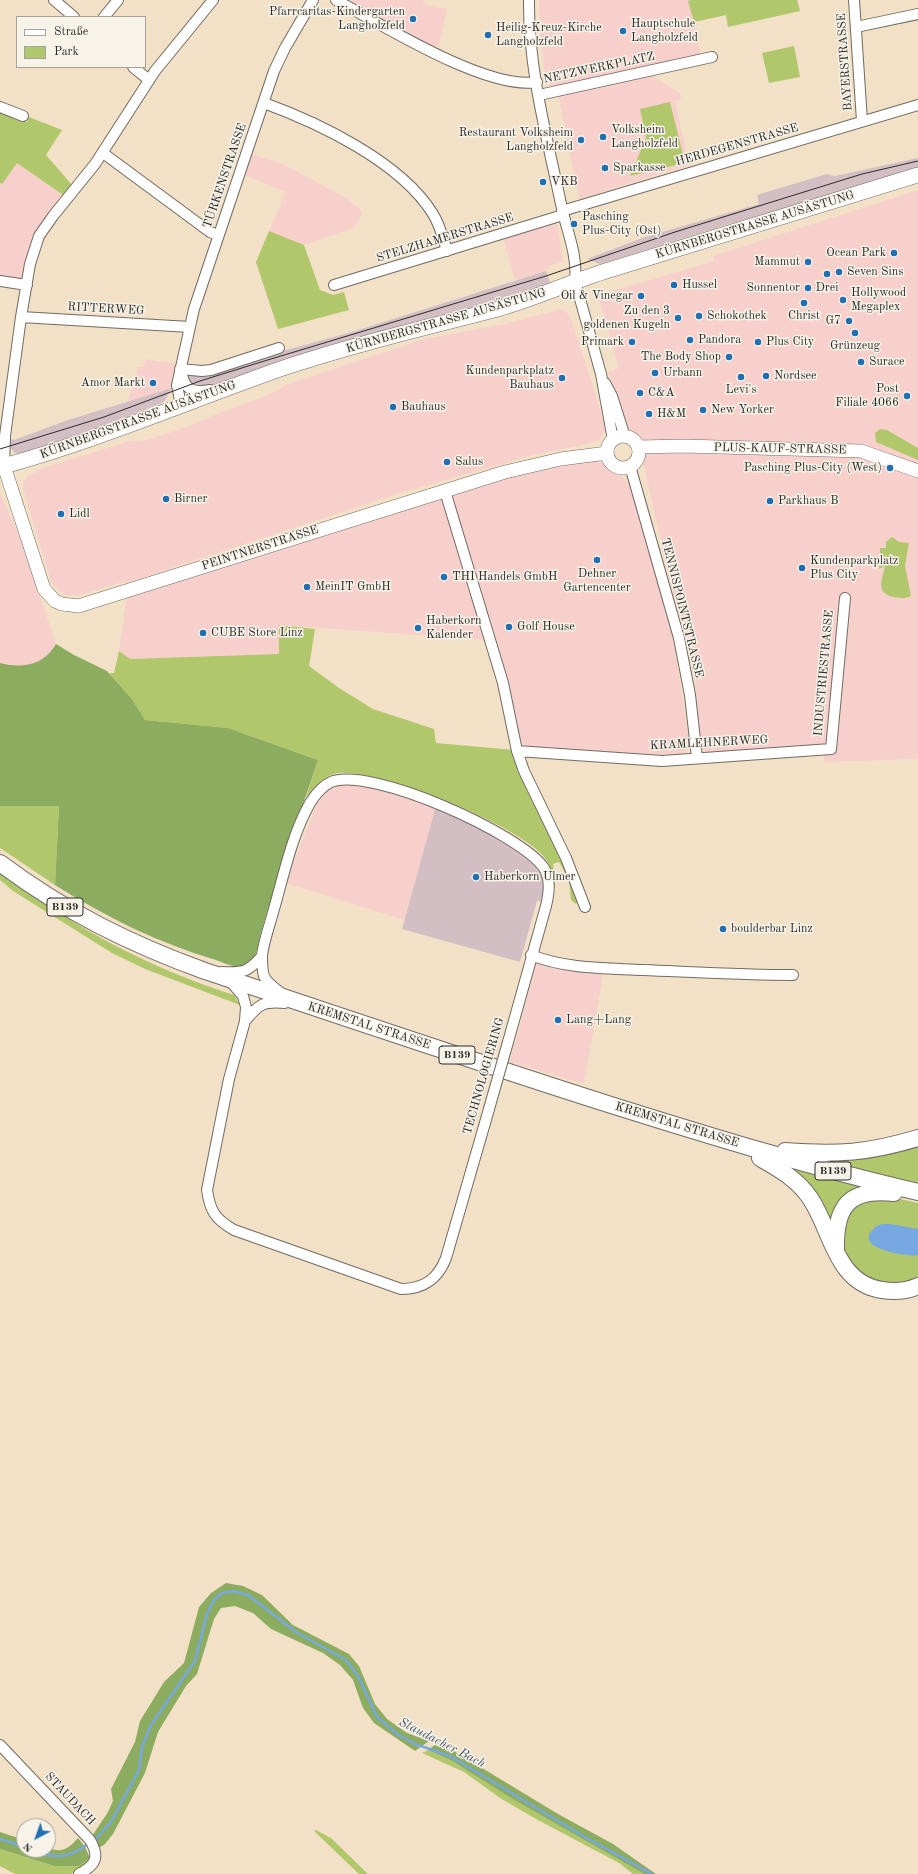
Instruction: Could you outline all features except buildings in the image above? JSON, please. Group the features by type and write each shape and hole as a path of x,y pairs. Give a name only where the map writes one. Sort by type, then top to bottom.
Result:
{"main road":[{"name":"KÜRNBERGSTRASSE AUSÄSTUNG","path":"2,467 65,447 284,368 370,341 494,310 544,294 574,281 918,175"},
{"name":"KREMSTAL STRASSE","path":"0,863 44,894 104,929 148,950 205,971 512,1073 742,1146 918,1192"},
{"name":"B139","path":"742,1146 822,1154 843,1154 877,1149 918,1138"},
{"name":"B139","path":"742,1146 781,1170 802,1188 817,1210 827,1236 846,1270 859,1281 868,1286 890,1291 918,1286"},
{"name":"B139","path":"836,1252 836,1225 839,1216 849,1202 858,1196 877,1192 918,1196"}],"street":[{"path":"105,16 118,0"},
{"path":"2,467 21,317 33,253 39,236 103,153 149,80 212,0"},
{"name":"TÜRKENSTRASSE","path":"181,405 177,385 180,369 190,327 218,235 279,60 313,0"},
{"path":"336,0 439,55 472,70 510,80 537,82"},
{"path":"529,0 531,43 539,95 563,213 574,258 576,270 574,281 601,374 612,396 619,438"},
{"name":"BAYERSTRASSE","path":"854,0 862,121"},
{"path":"59,2 73,16"},
{"path":"856,27 918,14"},
{"name":"NETZWERKPLATZ","path":"539,95 712,57"},
{"path":"134,68 149,80"},
{"path":"264,103 351,143 372,156 398,176 419,196 434,214 447,251"},
{"name":"HERDEGENSTRASSE","path":"563,213 918,105"},
{"path":"0,107 24,116"},
{"path":"103,153 210,232 218,235"},
{"name":"STELZHAMERSTRASSE","path":"334,285 447,251 563,213"},
{"path":"0,281 27,285"},
{"name":"RITTERWEG","path":"21,317 190,327"},
{"path":"228,388 197,392 191,390 183,380 180,369 202,371 211,370 279,348"},
{"path":"619,438 633,440 638,447 637,460 630,466 620,468 615,466 608,458 607,453 610,444 619,438"},
{"name":"PLUS-KAUF-STRASSE","path":"638,447 684,446 861,451 918,471"},
{"name":"PEINTNERSTRASSE","path":"2,467 42,584 55,601 69,606 88,603 505,472 544,462 582,455 607,453"},
{"name":"TENNISPOINTSTRASSE","path":"630,466 679,638 690,695 697,758"},
{"path":"445,491 503,683 517,751 524,771 566,858 585,906"},
{"name":"INDUSTRIESTRASSE","path":"831,749 845,598"},
{"name":"KRAMLEHNERWEG","path":"517,751 662,761 831,749"},
{"name":"TECHNOLOGIERING","path":"227,978 243,996 246,1007 245,1021 229,1079 207,1190 209,1206 216,1217 234,1230 402,1289 414,1289 425,1285 442,1269 546,906 549,890 546,874 537,860 515,843 450,809 427,799 382,785 348,779 338,780 325,786 311,801 304,814 279,890 262,956 264,977 288,999"},
{"path":"531,955 543,960 584,967 750,975 793,975"},
{"path":"205,971 244,972 253,966 262,956"},
{"name":"TECHNOLOGIERING","path":"245,1021 256,1008 267,1002 304,1004"},
{"name":"STAUDACH","path":"0,1745 92,1843 96,1856 93,1864 79,1874"}],"shaded area":[{"name":"Pfarrcaritas-Kindergarten Langholzfeld","path":"352,0 424,0 423,4 447,9 439,47 428,44 350,3"},
{"path":"539,0 798,0 800,11 728,27 726,15 694,22 701,56 555,88 549,84 544,68 540,33"},
{"path":"651,75 680,93 681,99 675,101 689,165 579,199 558,94"},
{"path":"251,154 281,163 348,199 363,212 354,228 304,245 269,231 286,192 244,175"},
{"path":"918,158 918,170 726,225 600,264 587,259 645,237 759,204 757,195 827,174 835,176"},
{"path":"17,163 63,195 43,221 32,240 22,277 18,279 0,277 0,186"},
{"path":"918,190 918,759 824,762 824,746 710,755 700,746 695,681 667,570 638,439 626,432 608,372 619,368 598,295 714,261 713,256"},
{"path":"557,221 563,262 551,265 546,271 515,280 503,237"},
{"path":"546,271 551,285 358,340 204,388 196,386 189,381 187,374 211,371 355,331"},
{"path":"557,310 564,310 570,316 590,377 605,426 605,431 599,440 583,445 533,455 400,493 132,581 123,582 81,595 68,596 61,593 51,582 23,488 24,481 28,476 43,468 130,441 147,440 187,427 219,413 268,395 286,385 424,339 505,324"},
{"name":"Amor Markt","path":"146,359 177,364 172,388 128,402 138,367 143,367"},
{"path":"172,388 164,402 99,429 18,454 11,448 10,439 14,440 68,420"},
{"path":"598,460 619,473 631,486 673,635 689,741 686,751 678,755 620,754 526,746 519,741 450,494 551,466"},
{"path":"0,494 21,539 56,644 50,654 42,660 26,665 12,666 0,663"},
{"path":"443,498 487,640 279,625 279,654 129,659 119,651 127,596"},
{"path":"345,784 367,786 436,806 405,920 285,883 317,804 328,790"},
{"path":"436,806 474,825 518,850 541,874 544,888 541,901 537,901 520,962 402,929"},
{"path":"538,955 605,964 584,1084 510,1062"}],"green space":[{"path":"797,0 800,11 728,27 726,15 694,22 688,1"},
{"path":"794,46 800,77 769,83 762,53"},
{"path":"670,102 685,163 630,176 646,138 640,109"},
{"path":"0,112 27,122 29,117 62,130 46,155 72,185 63,195 17,163 2,184 0,183"},
{"path":"269,231 304,245 320,290 333,295 344,292 349,310 278,329 256,262"},
{"path":"880,429 887,430 918,448 918,460 876,442 875,433"},
{"path":"892,537 899,542 909,543 905,566 911,596 907,598 898,598 888,595 884,592 881,585 885,566 879,569 880,548 886,548 886,542"},
{"path":"279,625 315,629 309,666 339,688 373,709 434,729 436,743 514,750 528,789 563,862 579,900 576,904 571,900 569,880 559,862 553,864 555,886 551,897 552,874 547,861 534,848 512,833 483,818 451,803 417,790 386,780 359,774 340,773 325,778 306,797 318,760 228,728 145,720 132,699 109,673 114,673 119,651 130,659 279,654"},
{"path":"56,644 74,655 107,671 132,699 145,720 228,728 318,760 274,889 255,956 249,964 241,967 234,966 174,946 113,918 55,885 59,806 0,806 0,663 17,666 32,664 45,657"},
{"path":"0,806 59,806 55,885 0,848"},
{"path":"0,872 27,892 83,928 112,944 172,972 234,995 240,1005 145,969 112,953 13,891 0,880"},
{"path":"918,1142 918,1183 814,1158"},
{"path":"787,1167 867,1187 852,1194 838,1206 832,1220 831,1229"},
{"path":"874,1196 918,1203 918,1277 896,1283 885,1283 873,1280 854,1268 847,1259 842,1244 846,1214 852,1207"},
{"path":"226,1583 243,1586 262,1595 293,1625 349,1654 359,1666 375,1704 387,1719 407,1733 429,1741 415,1751 374,1723 363,1708 353,1680 340,1665 323,1653 271,1629 253,1613 235,1606 221,1608 214,1619 197,1674 186,1686 158,1732 145,1773 113,1834 105,1844 99,1848 92,1836 108,1812 113,1801 111,1789 135,1742 140,1721 164,1682 184,1663 199,1607 211,1593"},
{"path":"439,1742 558,1814 613,1844 656,1874 644,1874 514,1800 452,1761 428,1750"},
{"path":"428,1750 452,1761 514,1800 644,1874 633,1874 619,1863 500,1798 464,1772 422,1753"},
{"path":"316,1830 331,1838 368,1874 359,1874 314,1831"},
{"path":"0,1832 16,1837 16,1854 0,1849"},
{"path":"78,1838 85,1847 90,1858 79,1866 54,1866 29,1858 56,1858 56,1850 65,1849"},
{"path":"0,1849 16,1854 16,1858 29,1858 54,1866 78,1866 90,1858 88,1862 71,1874 15,1874 0,1866"}],"water":[{"path":"882,1224 891,1224 918,1229 918,1255 907,1255 891,1252 872,1244 869,1240 869,1234 875,1227"}],"waterway":[{"name":"Staudacher Bach","path":"94,1841 111,1822 139,1770 142,1747 151,1725 195,1661 207,1614 213,1601 222,1593 233,1591 248,1595 296,1632 346,1660 358,1676 377,1717 397,1734 415,1744 450,1756 583,1836 652,1874"},
{"name":"Staudacher Bach","path":"0,1839 16,1844"},
{"name":"Staudacher Bach","path":"56,1856 74,1853 88,1844"}],"tram line":[{"path":"0,449 104,417 200,381 546,276 675,232 862,174 918,161"}],"place":[{"name":"Pfarrcaritas-Kindergarten Langholzfeld","path":"413,19"},
{"name":"Hauptschule Langholzfeld","path":"623,31"},
{"name":"Heilig-Kreuz-Kirche Langholzfeld","path":"488,35"},
{"name":"Volksheim Langholzfeld","path":"603,137"},
{"name":"Restaurant Volksheim Langholzfeld","path":"581,140"},
{"name":"Sparkasse","path":"605,168"},
{"name":"VKB","path":"543,182"},
{"name":"Pasching Plus-City (Ost)","path":"574,224"},
{"name":"Ocean Park","path":"894,253"},
{"name":"Mammut","path":"808,262"},
{"name":"Seven Sins","path":"839,272"},
{"name":"Drei","path":"827,274"},
{"name":"Hussel","path":"674,285"},
{"name":"Sonnentor","path":"808,288"},
{"name":"Oil & Vinegar","path":"641,296"},
{"name":"Hollywood Megaplex","path":"843,300"},
{"name":"Christ","path":"804,303"},
{"name":"Schokothek","path":"699,316"},
{"name":"Zu den 3 goldenen Kugeln","path":"678,318"},
{"name":"G7","path":"849,321"},
{"name":"Grünzeug","path":"855,333"},
{"name":"Pandora","path":"690,340"},
{"name":"Primark","path":"632,342"},
{"name":"Plus City","path":"758,342"},
{"name":"The Body Shop","path":"729,357"},
{"name":"Surace","path":"861,362"},
{"name":"Urbann","path":"655,373"},
{"name":"Nordsee","path":"766,376"},
{"name":"Levi's","path":"741,377"},
{"name":"Kundenparkplatz Bauhaus","path":"562,378"},
{"name":"Amor Markt","path":"153,383"},
{"name":"C&A","path":"640,393"},
{"name":"Post Filiale 4066","path":"907,396"},
{"name":"Bauhaus","path":"393,407"},
{"name":"New Yorker","path":"703,410"},
{"name":"H&M","path":"649,414"},
{"name":"Salus","path":"447,462"},
{"name":"Pasching Plus-City (West)","path":"890,468"},
{"name":"Birner","path":"166,499"},
{"name":"Parkhaus B","path":"770,501"},
{"name":"Lidl","path":"61,514"},
{"name":"Dehner Gartencenter","path":"597,560"},
{"name":"Kundenparkplatz Plus City","path":"802,568"},
{"name":"THI Handels GmbH","path":"444,577"},
{"name":"MeinIT GmbH","path":"307,587"},
{"name":"Golf House","path":"509,627"},
{"name":"Haberkorn Kalender","path":"418,628"},
{"name":"CUBE Store Linz","path":"203,633"},
{"name":"Haberkorn Ulmer","path":"476,877"},
{"name":"boulderbar Linz","path":"723,929"},
{"name":"Lang+Lang","path":"558,1020"}]}
